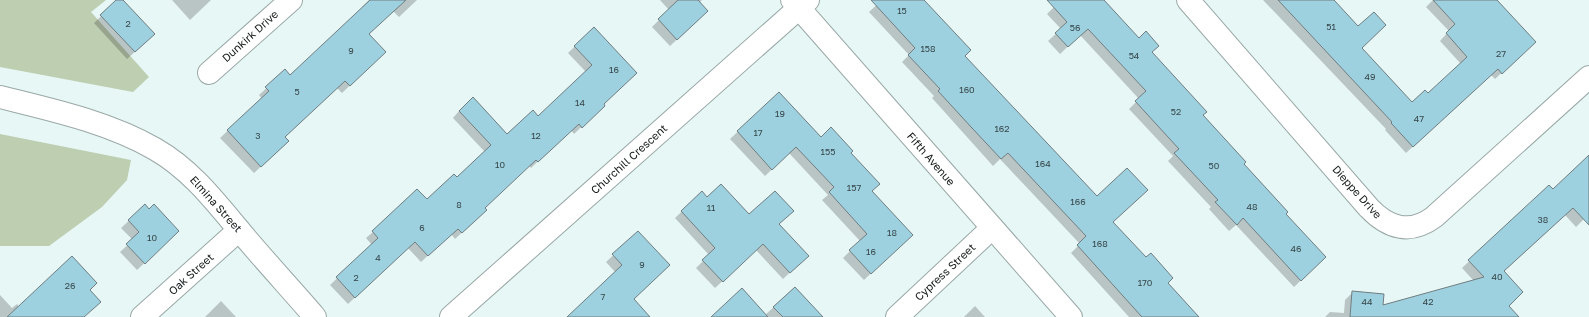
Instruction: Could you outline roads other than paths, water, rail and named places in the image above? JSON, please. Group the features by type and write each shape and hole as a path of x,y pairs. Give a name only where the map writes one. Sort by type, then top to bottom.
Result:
{"street":[{"name":"Dunkirk Drive","path":"209,72 291,0"},
{"name":"Dieppe Drive","path":"1188,0 1376,215 1388,223 1399,227 1424,224 1434,217 1589,77"},
{"name":"Fifth Avenue","path":"799,3 992,228 1071,317"},
{"name":"Churchill Crescent","path":"451,317 799,3"},
{"name":"Elmina Street","path":"0,97 65,114 123,134 155,149 180,166 202,186 315,317"},
{"name":"Cypress Street","path":"898,317 992,228"},
{"name":"Oak Street","path":"142,317 239,230"}]}
